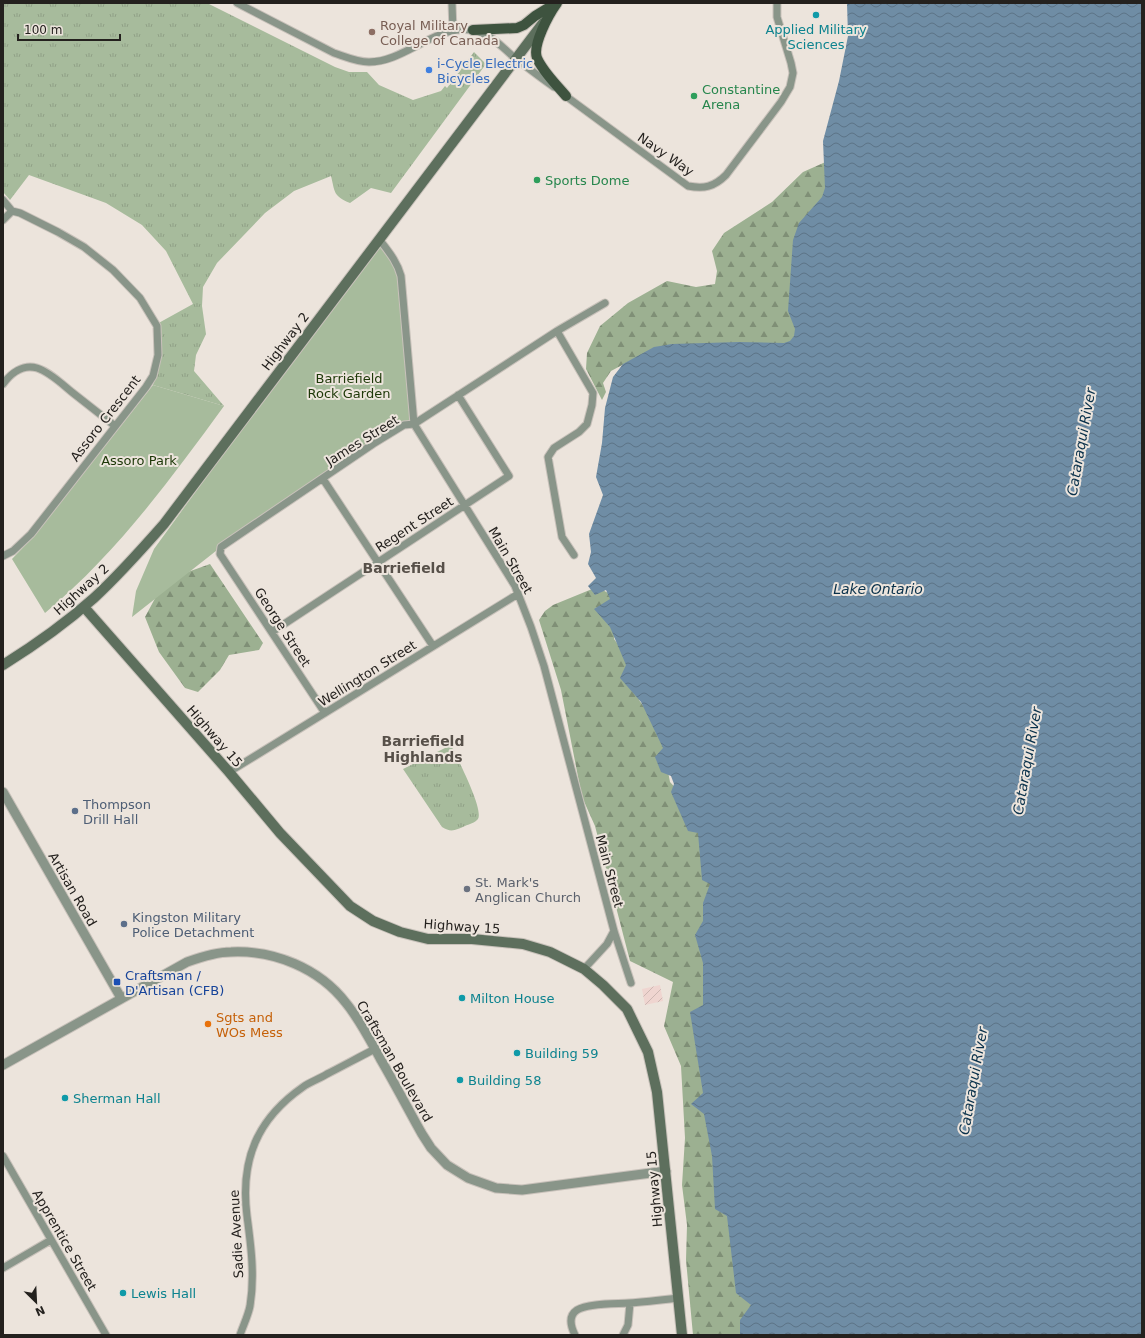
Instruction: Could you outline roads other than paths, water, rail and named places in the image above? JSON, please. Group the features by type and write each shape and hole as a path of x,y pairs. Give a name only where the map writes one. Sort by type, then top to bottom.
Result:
{"main road":[{"path":"473,30 517,28 557,3"},
{"name":"Highway 2","path":"3,665 36,644 84,607 122,570 164,524 557,3"},
{"path":"550,13 538,43 537,57 544,69 566,96"},
{"name":"Highway 15","path":"84,607 230,772 280,833 350,906 373,921 400,932 428,939 472,938 523,944 550,952 584,969 603,985 627,1009 648,1052 660,1112 668,1210 682,1335"}],"street":[{"path":"237,3 346,58 360,61 383,61 441,35 453,31 473,30"},
{"path":"452,3 453,31"},
{"name":"Navy Way","path":"473,30 492,38 566,96 688,186 699,188 714,185 726,175 782,102 790,88 793,73 777,17 777,3"},
{"name":"Assoro Crescent","path":"3,200 12,211 20,213 84,247 113,270 140,298 157,326 158,355 153,376 32,534 13,551 3,556"},
{"path":"3,220 12,211"},
{"name":"Main Street","path":"379,239 394,258 401,276 414,424 515,586 531,627 544,666 614,931 631,983"},
{"name":"James Street","path":"220,554 221,547 224,544 404,424 414,424 557,331 605,303"},
{"path":"557,331 593,393 587,424 579,432 554,448 548,457 562,537 574,555"},
{"path":"3,384 8,377 17,371 24,368 37,368 53,377 115,426"},
{"name":"Regent Street","path":"272,632 509,476 458,395"},
{"path":"323,479 433,646"},
{"name":"George Street","path":"220,554 325,713"},
{"name":"Wellington Street","path":"230,772 518,594"},
{"name":"Artisan Road","path":"3,792 121,998"},
{"path":"584,969 607,944 614,931"},
{"name":"Craftsman Boulevard","path":"3,1065 187,962 206,955 230,952 252,952 271,955 295,963 317,976 346,1002 375,1048 431,1148 447,1165 468,1178 496,1188 522,1190 666,1171"},
{"name":"Sadie Avenue","path":"240,1335 250,1307 252,1260 245,1202 245,1188 247,1166 255,1143 265,1123 279,1106 304,1086 375,1048"},
{"name":"Apprentice Street","path":"3,1156 106,1335"},
{"path":"3,1268 51,1240"},
{"path":"575,1335 571,1326 571,1318 577,1310 588,1306 678,1298"},
{"path":"623,1335 628,1325 630,1303"}],"water":[{"name":"Lake Ontario","path":"847,3 1142,3 1142,1335 740,1334 740,1320 751,1305 736,1293 727,1216 715,1209 712,1156 704,1114 691,1104 703,1093 690,1012 703,1005 703,963 695,935 703,921 703,903 710,884 702,880 698,833 688,831 671,792 674,784 671,776 661,772 655,757 663,748 641,702 620,678 626,665 610,627 594,609 610,599 606,590 595,595 588,586 596,578 588,564 591,552 589,534 603,495 596,477 602,443 605,408 613,377 623,364 654,347 672,344 739,342 784,343 790,341 794,336 795,329 788,311 793,240 799,223 822,197 825,188 823,141 839,81 848,36"}],"place":[{"name":"Applied Military Sciences","path":"816,15"},
{"name":"Royal Military College of Canada","path":"372,32"},
{"name":"i-Cycle Electric Bicycles","path":"429,70"},
{"name":"Constantine Arena","path":"694,96"},
{"name":"Sports Dome","path":"537,180"},
{"name":"Thompson Drill Hall","path":"75,811"},
{"name":"St. Mark's Anglican Church","path":"467,889"},
{"name":"Kingston Military Police Detachment","path":"124,924"},
{"name":"Craftsman / D'Artisan (CFB)","path":"117,982"},
{"name":"Milton House","path":"462,998"},
{"name":"Sgts and WOs Mess","path":"208,1024"},
{"name":"Building 59","path":"517,1053"},
{"name":"Building 58","path":"460,1080"},
{"name":"Sherman Hall","path":"65,1098"},
{"name":"Lewis Hall","path":"123,1293"}],"district":[{"name":"Barriefield","path":"404,568"},
{"name":"Barriefield Highlands","path":"423,750"}],"park label":[{"name":"Barriefield Rock Garden","path":"349,386"},
{"name":"Assoro Park","path":"139,460"}],"water label":[{"name":"Cataraqui River","path":"1081,442"},
{"name":"Cataraqui River","path":"1027,761"},
{"name":"Cataraqui River","path":"973,1081"}]}
